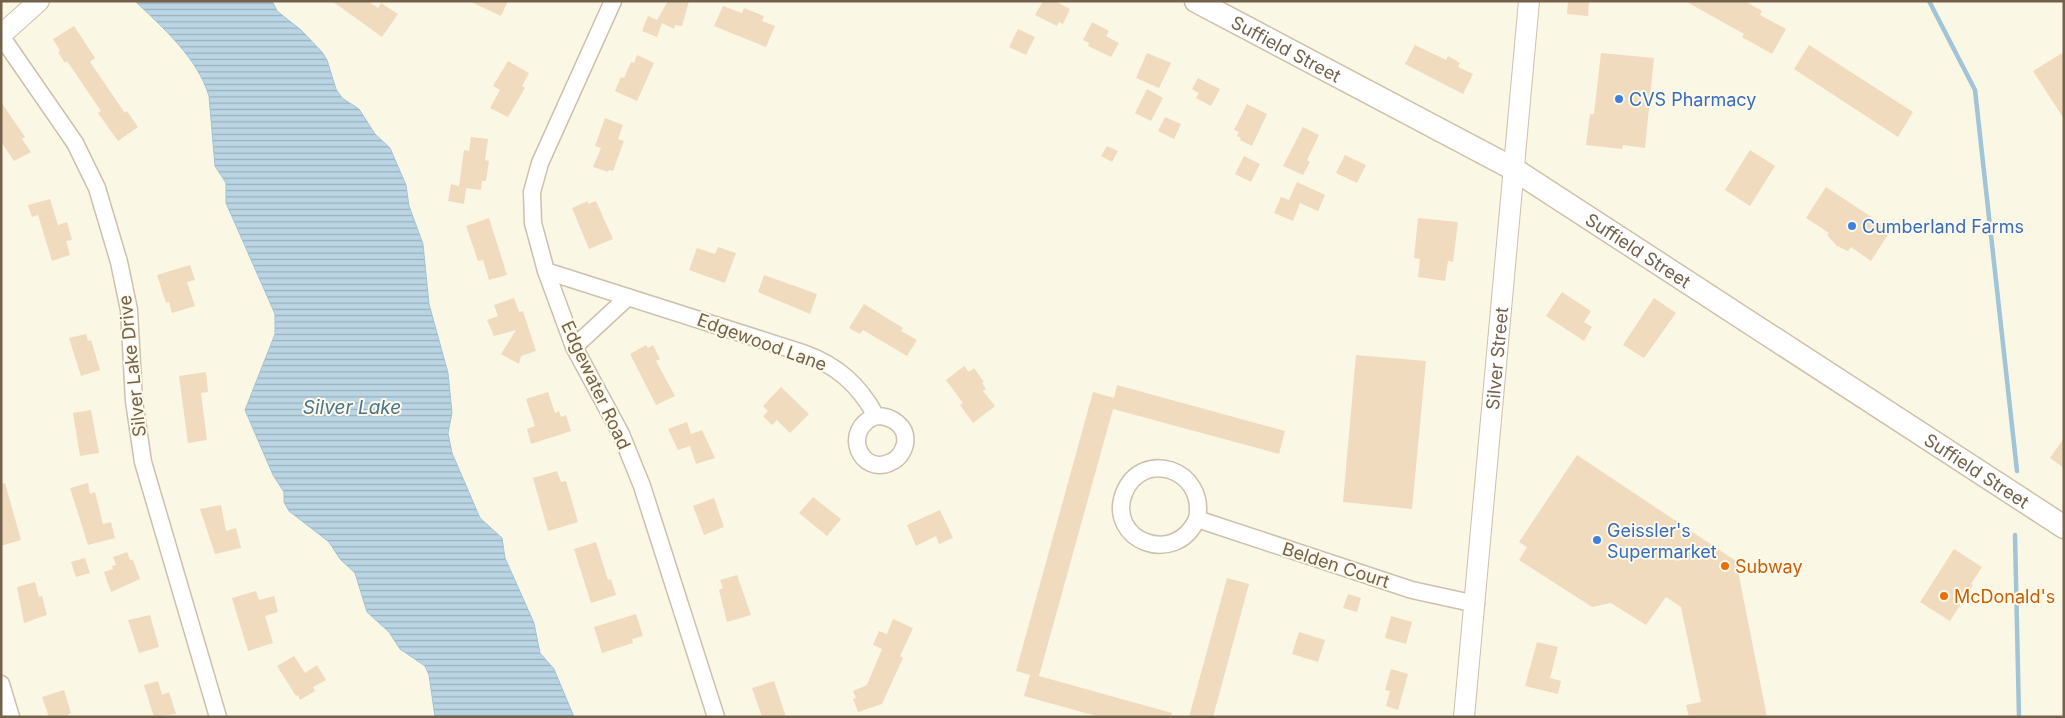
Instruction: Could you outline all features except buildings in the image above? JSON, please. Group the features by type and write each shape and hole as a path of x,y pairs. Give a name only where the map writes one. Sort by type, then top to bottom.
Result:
{"main road":[{"name":"Suffield Street","path":"1196,1 1512,168 2064,527"}],"street":[{"path":"1,35 39,1"},
{"name":"Edgewater Road","path":"613,1 540,163 532,192 533,222 546,271 574,347 621,434 642,486 716,717"},
{"name":"Silver Street","path":"1464,717 1476,604 1512,168 1529,1"},
{"name":"Silver Lake Drive","path":"1,35 75,143 97,188 119,262 129,310 134,401 144,462 218,717"},
{"name":"Edgewood Lane","path":"546,271 818,358 844,375 858,388 876,416"},
{"path":"574,347 628,297"},
{"path":"1161,468 1176,472 1189,481 1197,495 1197,519 1183,538 1168,545 1151,545 1137,538 1126,525 1122,510 1124,493 1132,480 1146,471 1161,468"},
{"name":"Belden Court","path":"1197,519 1412,590 1476,604"},
{"path":"1,684 11,717"}],"water":[{"name":"Silver Lake","path":"135,1 272,1 277,11 301,30 322,52 327,60 336,89 342,98 359,109 375,134 390,148 406,185 409,206 423,244 429,304 448,373 452,413 448,433 452,453 480,518 502,538 505,558 534,623 540,653 554,669 574,717 435,717 429,675 425,666 400,649 389,632 367,612 355,573 340,559 329,542 289,511 284,502 284,492 273,475 245,410 275,334 275,314 226,203 226,183 215,166 209,96 204,82 178,44"}],"waterway":[{"path":"1929,1 1975,90 2017,471"},
{"path":"2015,535 2019,717"}],"place":[{"name":"CVS Pharmacy","path":"1619,99"},
{"name":"Cumberland Farms","path":"1852,226"},
{"name":"Geissler's Supermarket","path":"1597,540"},
{"name":"Subway","path":"1725,566"},
{"name":"McDonald's","path":"1944,596"}]}
